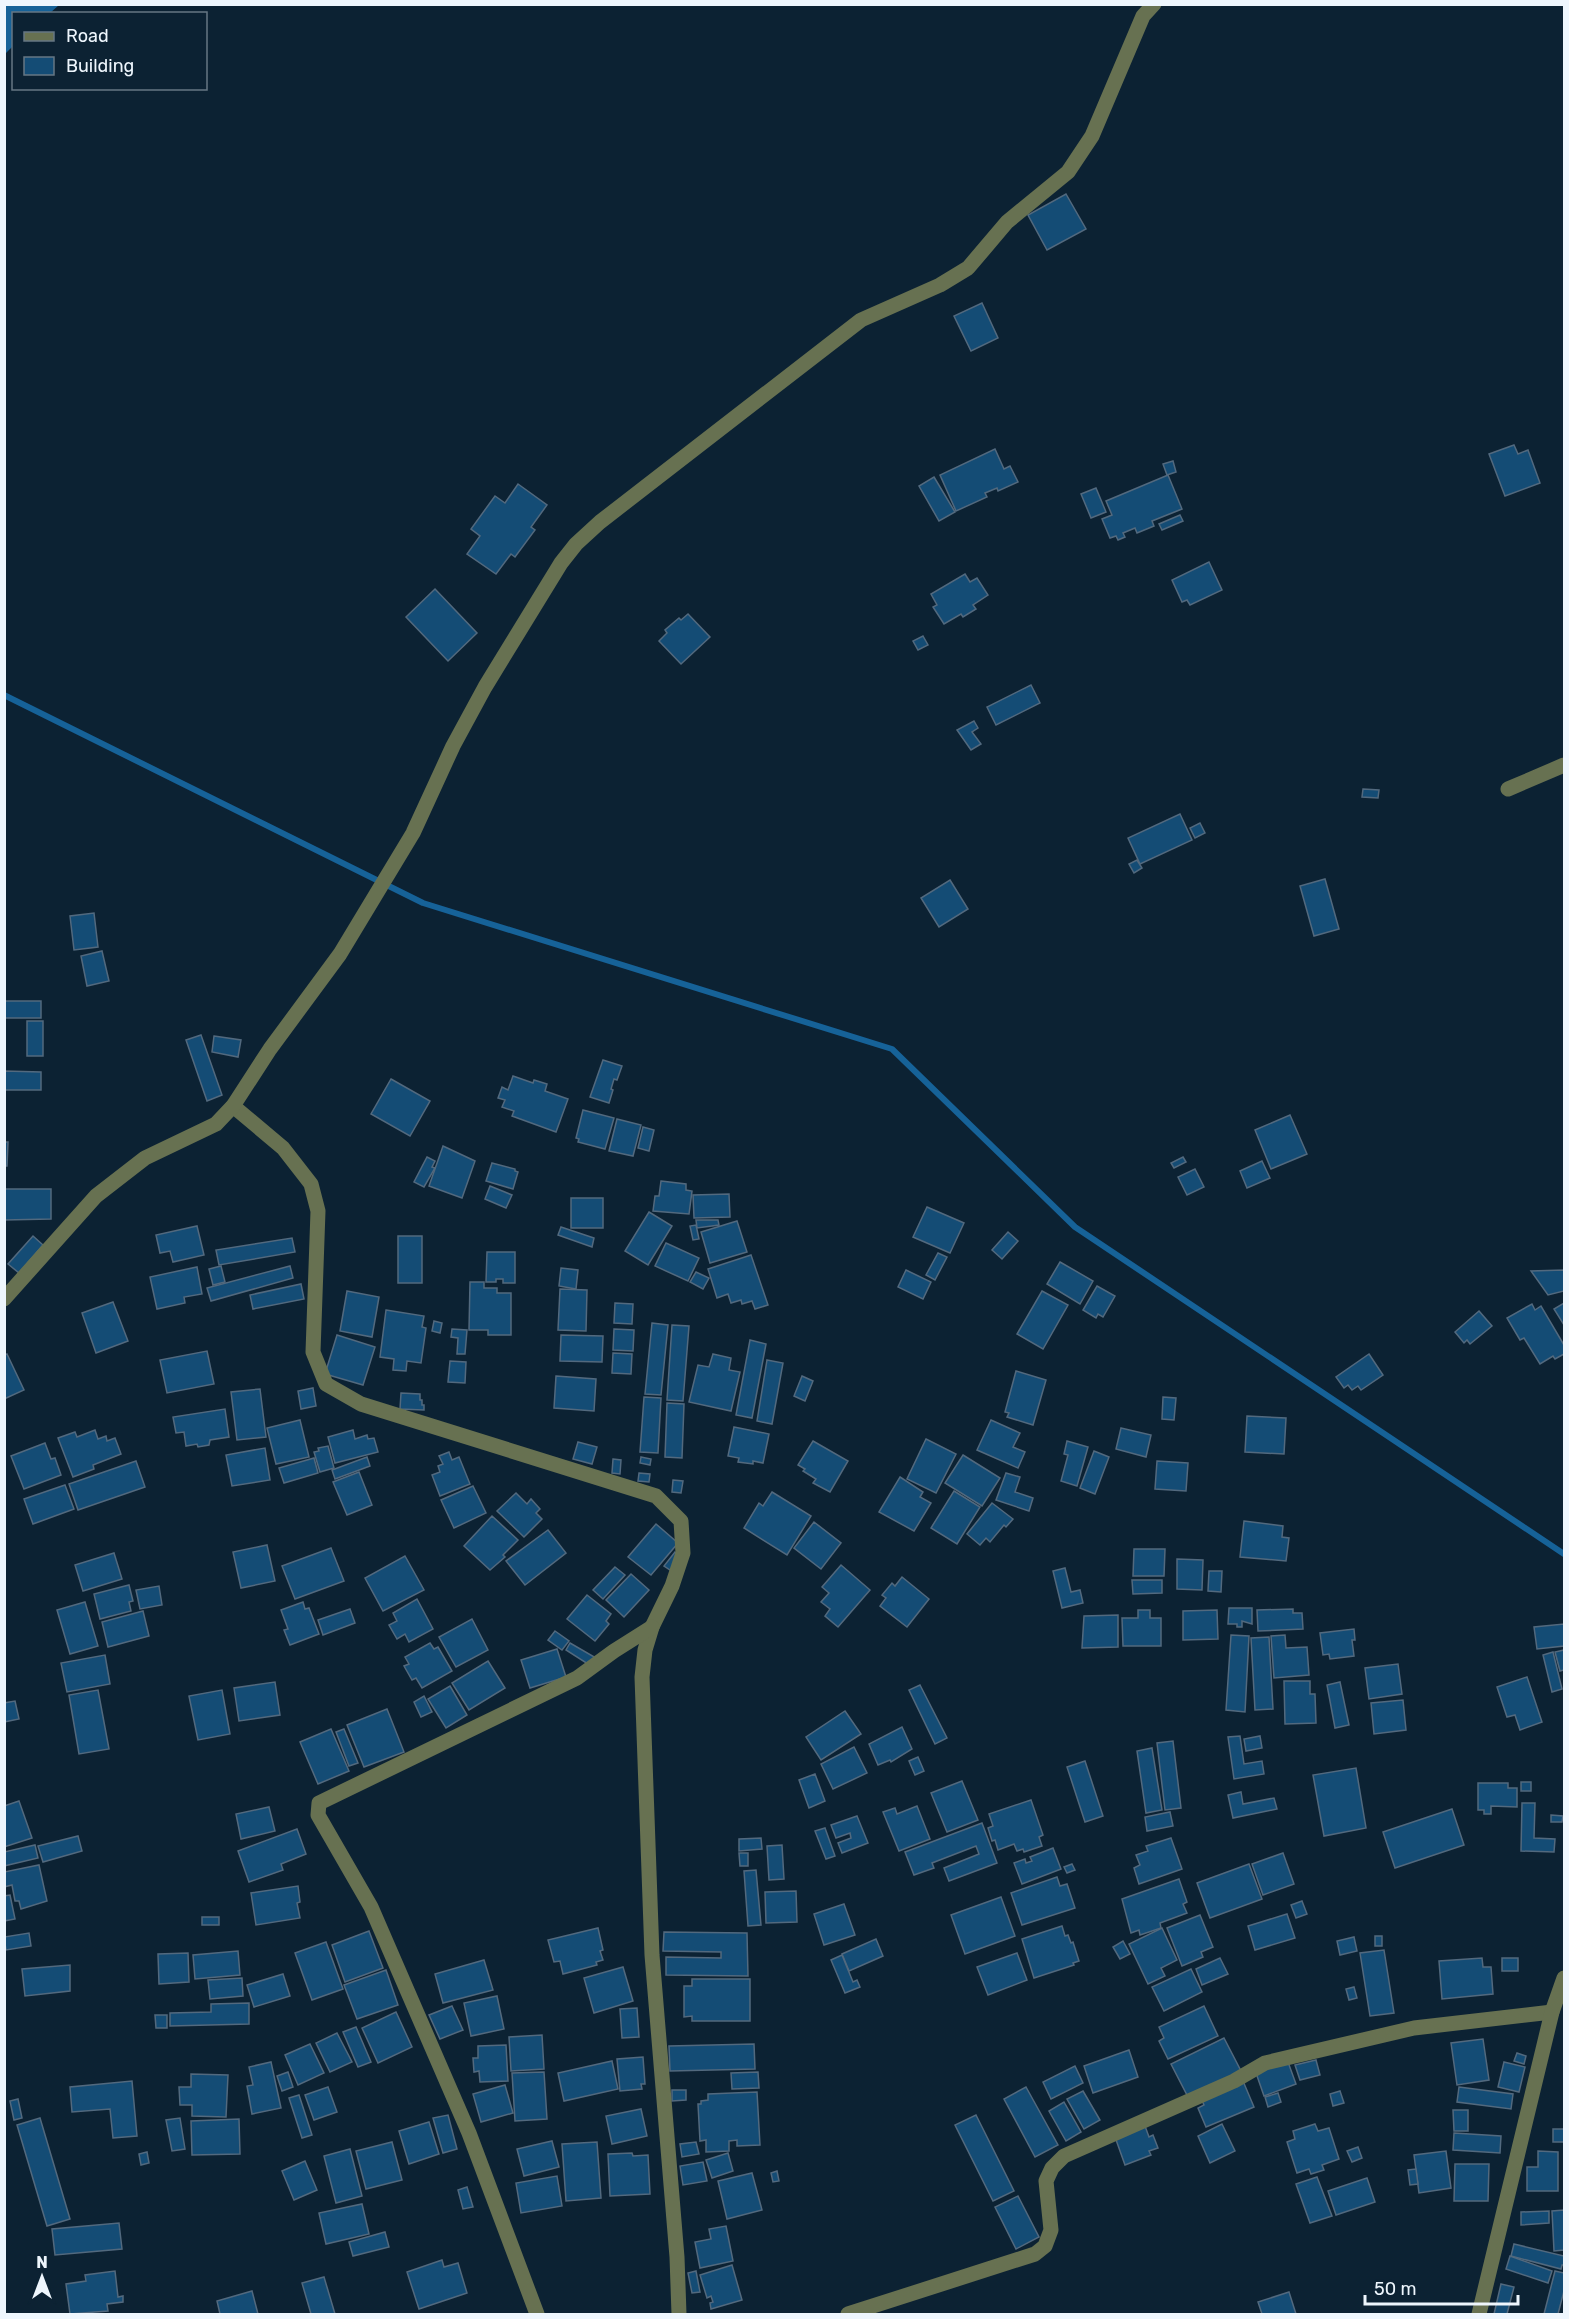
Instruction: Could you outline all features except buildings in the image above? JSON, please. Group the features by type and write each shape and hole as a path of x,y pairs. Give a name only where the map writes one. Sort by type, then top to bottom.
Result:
{"street":[{"path":"4,1299 96,1196 145,1158 216,1124 233,1106 270,1049 340,954 413,833 453,746 485,687 561,563 576,544 600,522 861,320 940,285 968,268 1007,222 1068,172 1092,136 1143,16 1154,4"},
{"path":"1508,789 1564,765"},
{"path":"233,1106 283,1148 311,1184 318,1211 313,1352 326,1384 361,1404 656,1496 681,1521 683,1553 672,1587 652,1627 645,1650 642,1677 652,1955 677,2257 679,2314"},
{"path":"537,2314 469,2133 371,1907 318,1815 320,1803 577,1678 652,1627"},
{"path":"1479,2314 1552,2012 1564,1978"},
{"path":"848,2314 1035,2254 1046,2246 1051,2230 1046,2181 1052,2168 1064,2156 1234,2081 1265,2063 1413,2028 1552,2012"}],"water":[{"path":"5,4 59,4 51,12 12,12 12,47 5,54"}],"waterway":[{"path":"4,695 423,903 892,1049 1075,1227 1564,1554"}]}
